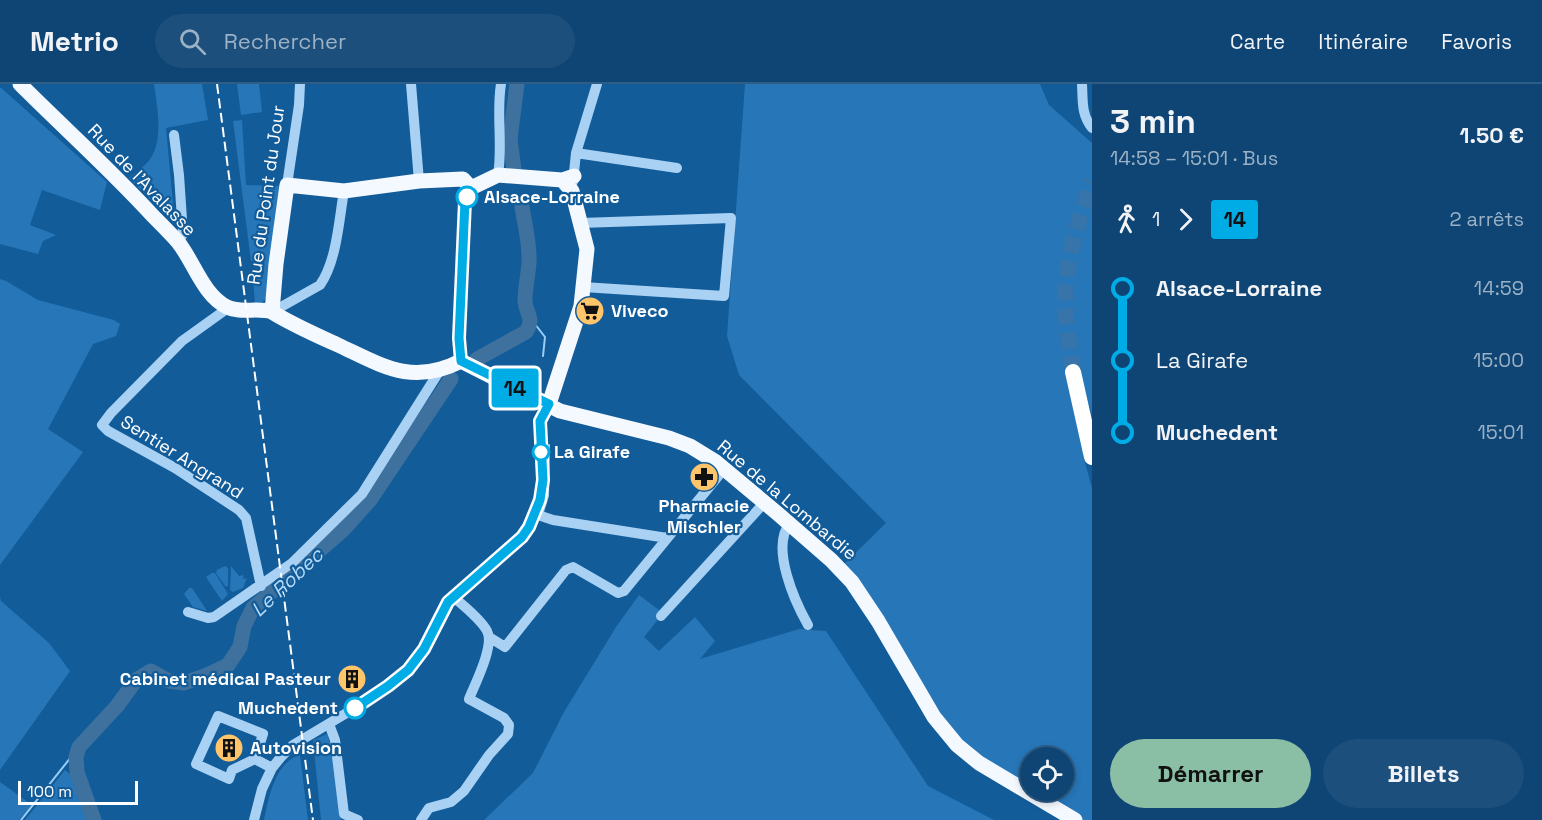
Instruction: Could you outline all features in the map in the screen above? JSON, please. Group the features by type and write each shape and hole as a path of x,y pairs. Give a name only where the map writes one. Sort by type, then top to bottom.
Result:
{"highway":[{"path":"1073,372 1092,457"}],"main road":[{"name":"Rue de l'Avalasse","path":"20,84 140,201 178,242 216,300 228,308"},
{"path":"287,185 345,191 419,180 462,179 471,188 498,176 569,182 587,249 581,306 549,404"},
{"name":"Rue du Point du Jour","path":"272,312 273,285 287,185"},
{"path":"228,308 272,312 384,367 413,373 440,370 461,361"},
{"name":"Rue de la Lombardie","path":"461,361 572,414 681,442 724,469 843,571 861,593 945,733 979,764 1076,820"}],"street":[{"name":"Rue du Point du Jour","path":"287,185 298,115 300,84"},
{"path":"411,84 419,180"},
{"path":"498,176 501,159 499,98 501,84"},
{"path":"569,182 597,84"},
{"path":"1082,84 1082,109 1092,128"},
{"path":"174,135 183,234 178,242"},
{"path":"576,153 677,168"},
{"path":"461,361 459,338 465,201 471,188"},
{"path":"272,312 320,285 324,279 331,262 345,191"},
{"path":"580,223 731,218 724,296 583,287"},
{"name":"Sentier Angrand","path":"228,308 182,341 102,425 108,431 175,468 238,510 246,518 261,586"},
{"path":"188,612 208,618 214,617 292,563 362,494 440,370"},
{"path":"254,820 262,789 272,768 293,745 388,686 408,670 424,649 448,602 522,537 540,500 543,480 540,421 549,404"},
{"path":"489,637 505,647 566,570 573,567 618,593 624,591 724,469"},
{"path":"661,616 765,502"},
{"path":"535,514 553,520 667,538"},
{"path":"790,524 783,535 783,557 798,608 808,626"},
{"path":"421,820 429,808 451,802 464,791 489,755 508,734 509,725 504,718 469,699 487,653 489,637 486,628 454,597"},
{"path":"218,716 263,734 255,759 232,771 229,779 196,764 218,716"},
{"path":"329,724 335,740 344,814 358,820"},
{"path":"255,759 272,768"}],"shaded area":[{"path":"154,84 202,84 208,120 166,128 175,225 129,178 147,163 156,146 158,114"},
{"path":"237,84 259,84 262,112 241,115"},
{"path":"745,84 1040,84 1049,105 1092,143 1092,415 1079,370 1084,459 1092,488 1092,820 1066,820 1036,801 1074,801 1074,747 1020,747 1020,791 964,755 839,569 886,523 739,375 727,336"},
{"path":"0,87 107,182 100,210 42,190 30,225 56,235 43,241 38,254 0,244"},
{"path":"242,120 246,185 280,186 266,298 262,303 255,304 253,278 264,274 264,260 251,261 233,121"},
{"path":"0,279 38,300 114,320 120,324 116,336 93,344 48,429 83,452 0,565"},
{"path":"225,566 228,568 228,586 226,587 216,573"},
{"path":"231,566 239,576 244,575 243,579 247,578 243,588 233,592 230,590"},
{"path":"215,573 228,594 222,601 206,577"},
{"path":"192,588 207,611 193,607 184,594"},
{"path":"639,595 663,613 644,637 659,651 695,617 715,641 700,659 799,629 826,631 928,786 994,820 484,820 533,773 564,712 616,627"},
{"path":"0,597 1,601 49,643 70,671 0,770"},
{"path":"327,734 332,749 341,820 321,820 313,740"},
{"path":"300,755 308,820 264,820 274,782 285,765"},
{"path":"65,770 72,776 89,820 25,820"},
{"path":"0,782 32,805 19,820 0,820"}],"waterway":[{"name":"Le Robec","path":"514,170 510,139 517,84"},
{"name":"Le Robec","path":"477,359 526,332 529,327 530,319 525,301 529,249 522,207"},
{"path":"531,319 545,337 543,356"},
{"name":"Le Robec","path":"94,820 77,772 76,757 79,747 117,706 136,680 151,671 169,681 184,683 228,665 240,647 244,626 253,608 343,530 370,500 451,379"},
{"path":"543,512 548,496 549,445"},
{"path":"21,820 79,747"}],"tunnel":[{"path":"1073,372 1066,315 1066,280 1073,242 1092,181"}],"railway":[{"path":"217,84 313,820"}],"bus line":[{"name":"14","path":"355,708 408,670 424,649 448,602 522,537 529,527 540,500 543,480 539,427 549,404 461,361 459,338 467,197"}],"place":[{"name":"Alsace-Lorraine","path":"467,197"},
{"name":"Viveco","path":"590,311"},
{"name":"La Girafe","path":"541,452"},
{"name":"Pharmacie Mischler","path":"704,477"},
{"name":"Cabinet médical Pasteur","path":"352,679"},
{"name":"Muchedent","path":"355,708"},
{"name":"Autovision","path":"229,748"}]}
